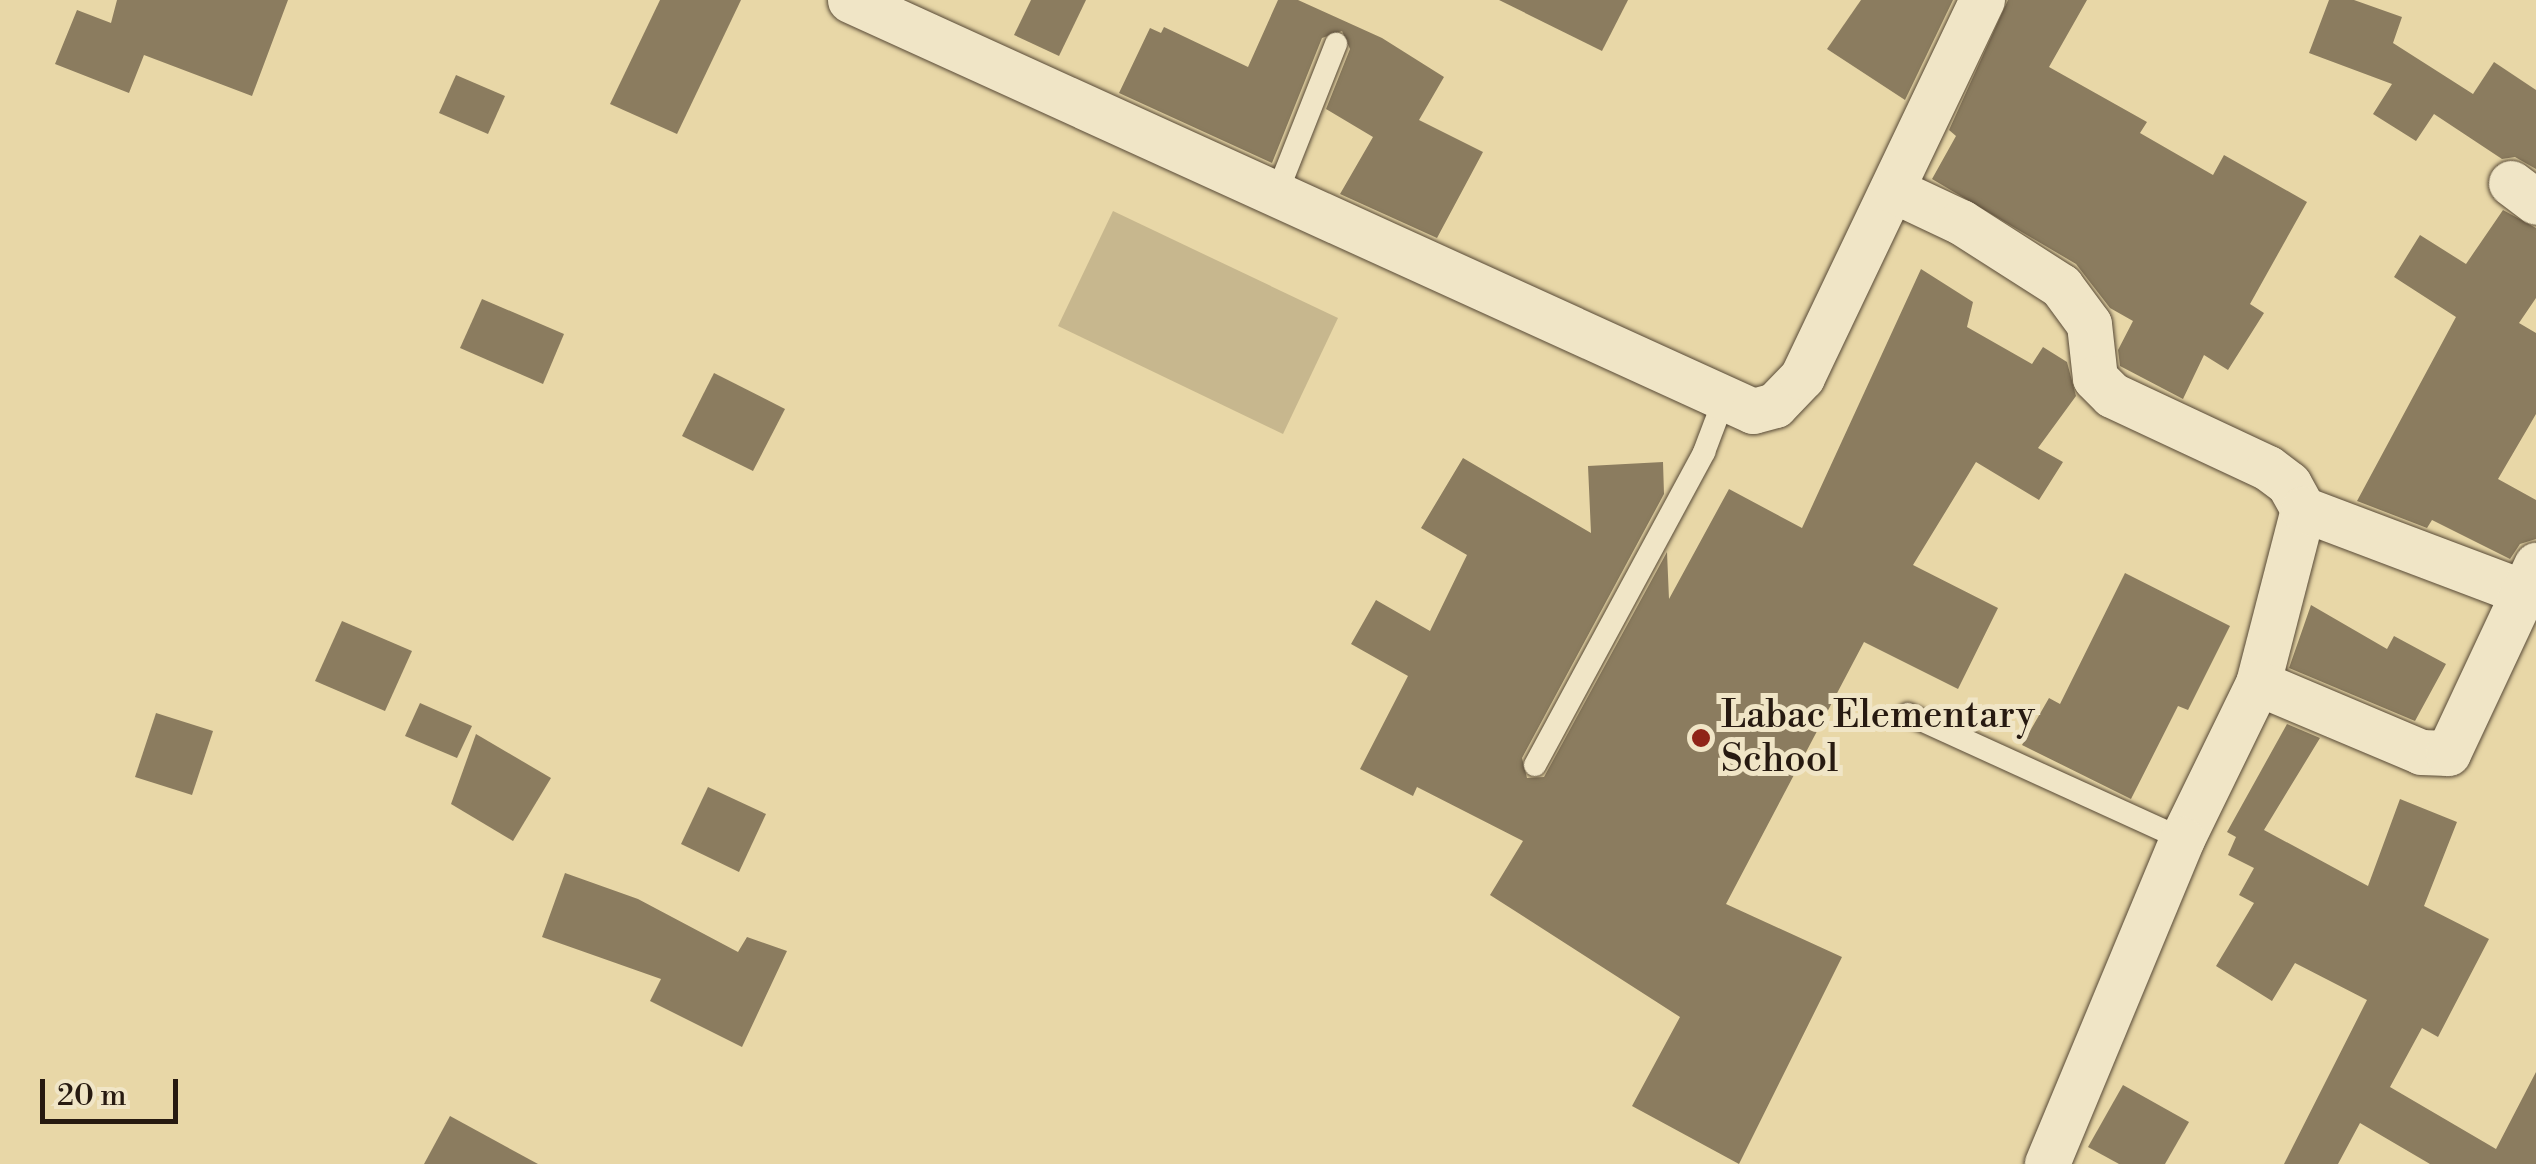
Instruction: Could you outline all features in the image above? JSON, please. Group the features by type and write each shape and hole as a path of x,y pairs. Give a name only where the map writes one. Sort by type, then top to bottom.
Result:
{"street":[{"path":"850,0 1275,198 1723,402 1752,411 1775,406 1802,378 1895,191 1982,0"},
{"path":"1895,191 1961,222 2061,286 2089,324 2095,378 2112,395 2268,468 2289,484 2304,509 2530,579 2448,752 2421,752 2258,683"},
{"path":"2047,1164 2182,839 2258,683 2304,509"}],"lane":[{"path":"1275,198 1336,44"},
{"path":"1535,764 1704,452 1723,402"},
{"path":"1908,714 2182,839"}],"shaded area":[{"path":"1113,211 1338,318 1283,434 1058,326"}],"building":[{"path":"117,0 288,0 252,96 144,55 129,93 55,64 77,10 111,23"},
{"path":"660,0 741,0 677,134 610,104"},
{"path":"1031,0 1086,0 1059,56 1014,35"},
{"path":"1278,0 1298,0 1382,38 1444,77 1419,120 1483,152 1437,238 1340,194 1373,137 1326,109 1350,49 1342,31 1322,38 1272,163 1119,93 1150,28 1161,33 1164,27 1248,67"},
{"path":"1499,0 1628,0 1602,51"},
{"path":"1861,0 1953,0 1905,100 1827,49"},
{"path":"2008,0 2087,0 2049,67 2147,122 2140,133 2213,175 2224,155 2307,202 2250,304 2264,313 2228,370 2204,355 2183,399 2120,366 2118,350 2133,321 2110,308 2076,264 1932,179 1956,136 1949,130"},
{"path":"2329,0 2354,0 2402,17 2393,43 2473,94 2494,62 2536,90 2536,169 2515,157 2502,159 2434,114 2416,141 2373,114 2392,84 2309,53"},
{"path":"456,75 505,96 488,134 439,113"},
{"path":"2503,210 2536,228 2536,298 2519,323 2536,333 2536,414 2498,479 2536,500 2536,539 2520,544 2510,559 2432,520 2427,528 2357,501 2456,317 2394,277 2420,235 2466,264"},
{"name":"Labac Elementary School","path":"1921,269 1973,302 1967,327 2032,364 2043,347 2067,362 2076,396 2038,448 2063,462 2039,500 1976,462 1913,565 1998,608 1958,689 1864,642 1726,904 1842,957 1739,1164 1632,1106 1680,1017 1490,895 1523,841 1417,787 1413,796 1360,769 1408,676 1351,644 1376,600 1430,631 1467,555 1421,528 1463,458 1591,533 1588,466 1663,462 1664,494 1522,758 1527,778 1544,777 1667,552 1669,599 1729,489 1802,528"},
{"path":"482,299 564,334 543,384 460,348"},
{"path":"714,373 785,409 753,471 682,436"},
{"path":"2125,573 2230,626 2188,710 2178,706 2131,799 2022,745 2049,698 2060,704"},
{"path":"2311,605 2387,649 2394,636 2446,664 2415,721 2289,668"},
{"path":"342,621 412,651 385,711 315,681"},
{"path":"420,703 472,726 457,758 405,736"},
{"path":"156,713 213,731 192,795 135,777"},
{"path":"2287,724 2320,738 2264,830 2368,886 2400,799 2457,822 2424,906 2489,939 2438,1037 2422,1028 2390,1087 2496,1149 2536,1072 2536,1164 2430,1164 2360,1123 2338,1164 2284,1164 2367,1000 2295,963 2272,1001 2216,966 2254,903 2239,895 2254,868 2228,855 2236,837 2227,832"},
{"path":"476,734 551,778 513,841 451,804"},
{"path":"708,787 766,814 739,872 681,844"},
{"path":"565,873 638,899 738,952 747,937 787,951 742,1047 650,1001 661,979 542,937"},
{"path":"2123,1085 2189,1122 2165,1164 2119,1164 2088,1147"},
{"path":"450,1116 538,1164 424,1164"}],"place":[{"name":"Labac Elementary School","path":"1701,738"}]}
